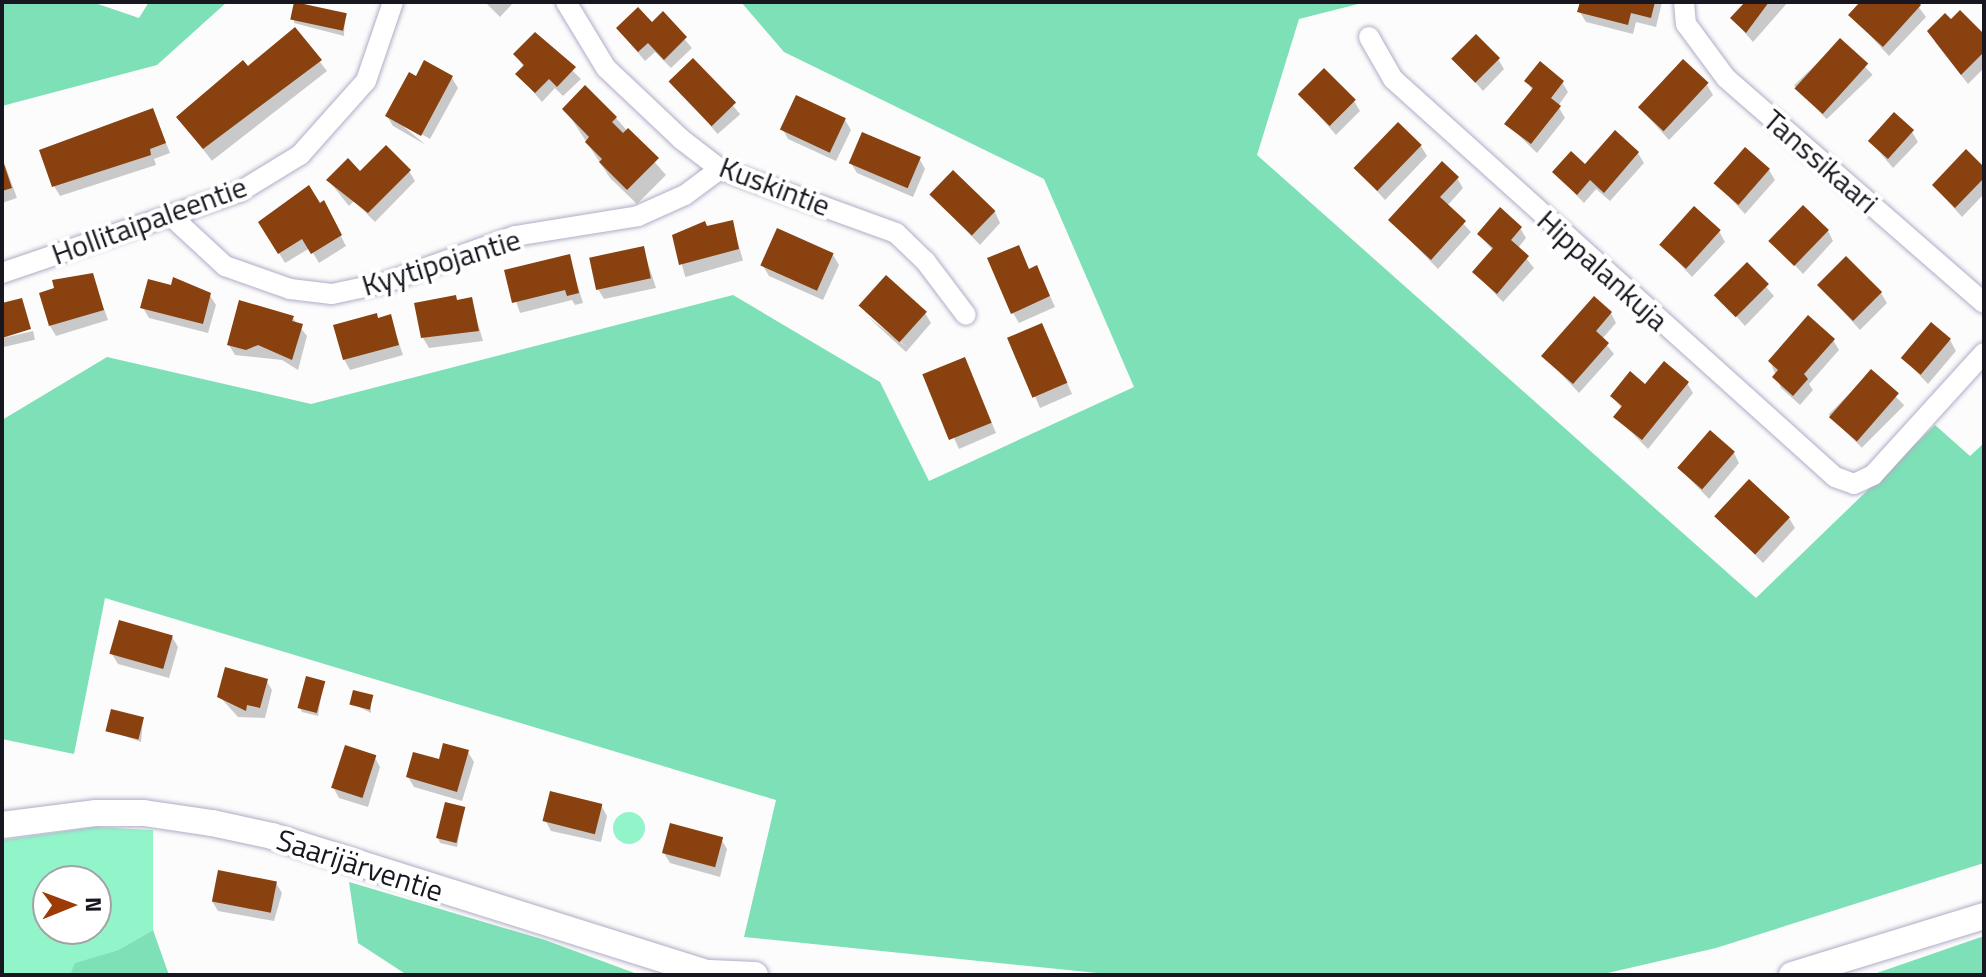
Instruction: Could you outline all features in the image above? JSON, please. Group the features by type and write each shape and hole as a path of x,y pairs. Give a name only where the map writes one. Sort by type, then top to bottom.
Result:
{"main road":[{"name":"Saarijärventie","path":"2,825 96,813 144,813 212,823 272,836 711,974 755,975"},
{"path":"1792,975 1984,916"}],"street":[{"name":"Hollitaipaleentie","path":"2,273 241,191 300,155 366,81 393,2"},
{"name":"Kuskintie","path":"566,2 606,68 630,94 720,169 896,233 966,315"},
{"name":"Tanssikaari","path":"1684,2 1686,24 1726,78 1984,303"},
{"name":"Hippalankuja","path":"1369,37 1393,79 1739,394 1835,477 1854,484 1873,475 1984,353"},
{"name":"Kyytipojantie","path":"171,216 225,266 290,289 332,294 384,283 515,236 638,216 685,195 720,169"}],"green space":[{"path":"2,2 92,2 139,18 149,2 227,2 157,65 2,106"},
{"path":"741,2 1366,2 1299,19 1257,155 1756,598 1935,425 1970,456 1984,443 1984,863 1716,948 1599,975 1117,975 744,937 776,800 105,598 74,754 2,739 2,420 107,357 311,404 733,295 880,382 929,481 1134,387 1044,179 784,52"},
{"path":"629,812 640,817 645,828 640,839 629,844 618,839 613,828 618,817"},
{"path":"95,827 153,830 153,930 118,950 76,963 70,975 2,975 2,840"},
{"path":"349,882 545,940 640,975 407,975 358,943"},
{"path":"153,930 169,975 70,975 75,963 118,950"},
{"path":"1984,936 1984,975 1871,975"}],"building":[{"path":"294,2 347,13 343,31 290,20"},
{"path":"1580,2 1655,2 1651,18 1631,13 1628,25 1577,12"},
{"path":"1745,2 1769,2 1746,33 1730,18"},
{"path":"1860,2 1918,2 1921,5 1883,47 1848,15"},
{"path":"638,7 652,22 663,11 687,37 664,60 648,43 638,52 616,28"},
{"path":"1960,10 1984,34 1984,52 1961,75 1927,31 1945,13 1951,19"},
{"path":"295,27 322,60 203,149 176,117 243,60 248,66"},
{"path":"535,32 576,67 557,87 549,79 535,93 515,74 524,65 513,54"},
{"path":"1476,34 1500,58 1475,83 1451,59"},
{"path":"1840,38 1868,63 1823,114 1794,89"},
{"path":"693,58 736,103 712,126 669,82"},
{"path":"1683,59 1709,83 1664,131 1638,107"},
{"path":"424,60 453,76 421,136 385,116 409,72 416,76"},
{"path":"1540,61 1564,81 1551,98 1561,106 1531,144 1504,124 1533,88 1524,81"},
{"path":"1324,68 1356,100 1330,126 1298,94"},
{"path":"585,85 617,117 612,122 623,133 628,128 659,158 627,190 599,162 602,159 585,142 589,137 562,109"},
{"path":"796,95 846,118 830,153 780,129"},
{"path":"153,108 166,143 150,149 151,155 52,187 39,150"},
{"path":"1894,112 1914,130 1888,159 1868,141"},
{"path":"1398,122 1422,145 1377,191 1354,168"},
{"path":"1615,130 1639,152 1604,193 1590,180 1577,195 1552,172 1571,151 1585,164"},
{"path":"862,132 921,157 908,188 849,163"},
{"path":"386,145 411,170 368,213 326,180 348,158 360,171"},
{"path":"1745,147 1770,169 1738,205 1714,183"},
{"path":"1966,149 1984,167 1984,178 1955,208 1932,185"},
{"path":"2,158 12,188 2,191"},
{"path":"1442,161 1459,177 1440,197 1466,221 1431,260 1388,220"},
{"path":"953,170 995,211 972,235 929,194"},
{"path":"309,185 320,203 324,200 342,235 311,254 302,239 278,254 258,222"},
{"path":"1803,205 1829,230 1794,266 1768,241"},
{"path":"1694,206 1721,230 1686,269 1659,245"},
{"path":"1500,207 1522,227 1511,240 1529,256 1497,294 1472,272 1493,248 1477,234"},
{"path":"733,220 739,249 679,265 672,235 705,221 707,226"},
{"path":"777,228 834,253 817,291 760,265"},
{"path":"1019,245 1029,269 1037,265 1050,296 1011,314 987,258"},
{"path":"644,246 651,278 596,290 589,258"},
{"path":"570,254 579,293 567,296 565,290 512,303 504,270"},
{"path":"1846,256 1882,292 1853,321 1817,285"},
{"path":"1747,262 1769,284 1736,317 1714,295"},
{"path":"93,273 104,310 49,326 39,293 54,288 52,280"},
{"path":"886,275 927,312 899,342 859,305"},
{"path":"173,277 211,293 203,324 140,308 148,279 171,285"},
{"path":"456,295 457,300 472,297 479,331 421,338 414,303"},
{"path":"1594,296 1612,312 1596,331 1609,343 1573,384 1541,356"},
{"path":"22,298 31,329 2,338 2,303"},
{"path":"239,300 294,316 292,321 303,324 292,360 258,345 246,350 227,345"},
{"path":"377,313 378,318 391,314 399,345 343,360 333,325"},
{"path":"1808,315 1835,339 1804,374 1808,379 1793,396 1772,377 1778,370 1768,361"},
{"path":"1931,322 1951,339 1921,375 1901,358"},
{"path":"1042,323 1067,383 1032,398 1007,338"},
{"path":"965,357 992,423 949,440 922,374"},
{"path":"1664,361 1689,382 1642,440 1613,417 1622,406 1610,396 1630,371 1645,384"},
{"path":"1871,369 1899,393 1857,442 1829,417"},
{"path":"1710,430 1735,452 1702,489 1677,468"},
{"path":"1749,479 1790,517 1755,554 1714,516"},
{"path":"119,620 173,635 163,669 109,654"},
{"path":"225,667 268,679 260,708 247,705 246,711 217,697"},
{"path":"306,676 325,681 317,713 297,708"},
{"path":"353,690 373,695 370,710 349,705"},
{"path":"111,709 144,717 138,740 105,731"},
{"path":"443,743 469,750 457,792 406,777 413,752 439,759"},
{"path":"345,745 376,755 362,798 331,788"},
{"path":"550,791 602,804 595,834 543,821"},
{"path":"445,802 465,807 456,843 436,838"},
{"path":"670,823 723,837 715,867 662,853"},
{"path":"218,870 277,881 271,913 212,901"}]}
